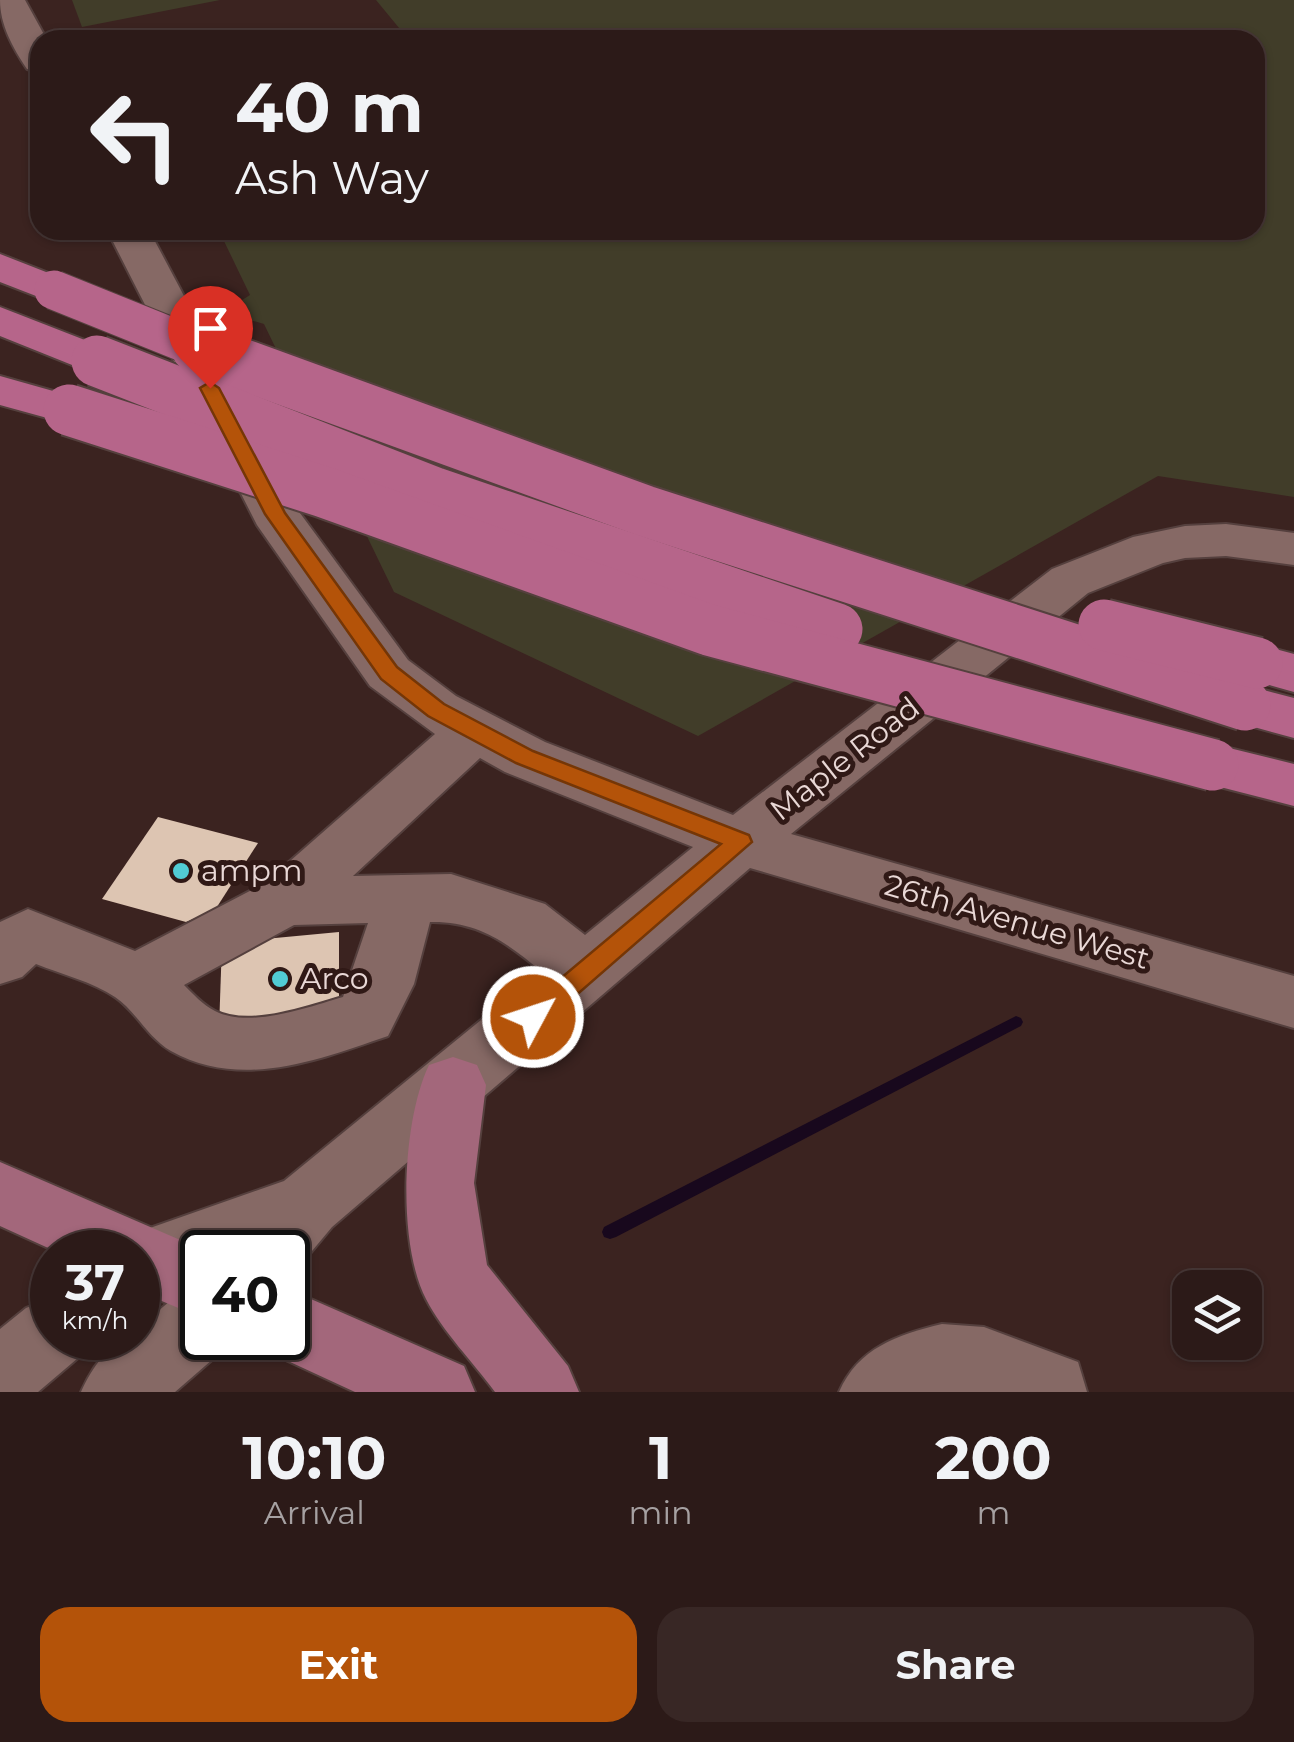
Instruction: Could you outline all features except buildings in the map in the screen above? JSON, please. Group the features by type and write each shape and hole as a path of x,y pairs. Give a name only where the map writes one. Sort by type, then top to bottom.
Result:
{"highway":[{"path":"0,267 312,394 597,496 1255,712 1294,769"},
{"path":"0,320 435,493 902,652 1255,712"},
{"path":"0,390 324,492 709,630 1255,712"},
{"path":"1255,712 1294,785"}],"main road":[{"path":"453,1084 439,1183 453,1278 541,1392"},
{"path":"0,1193 80,1230"},
{"path":"310,1334 437,1392"}],"street":[{"path":"8,0 30,42"},
{"name":"26th Avenue West","path":"133,240 275,514 389,673 436,710 524,757 740,842 1294,1002"},
{"name":"Maple Road","path":"160,1261 287,1229 740,842 1070,581 1151,550 1185,542 1226,540 1294,549"},
{"path":"138,979 284,901 476,731"},
{"path":"284,901 451,898 524,920 586,972"},
{"path":"0,959 28,934 138,979 195,1032 240,1045 365,1017 382,984 406,899"},
{"path":"119,1392 180,1340"},
{"path":"0,1376 30,1351"},
{"path":"878,1392 917,1367 957,1358 992,1362 1050,1388"}],"shaded area":[{"path":"72,0 220,0 82,27"},
{"path":"376,0 1294,0 1294,497 1158,476 698,736 394,592 264,324 223,312 250,295 223,240 1265,240 1265,30 401,30"}],"waterway":[{"path":"610,1232 1016,1022"}],"place":[{"name":"ampm","path":"181,871"},
{"name":"Arco","path":"280,979"}],"route":[{"path":"210,388 275,514 389,673 436,710 524,757 740,842 533,1017"}]}
